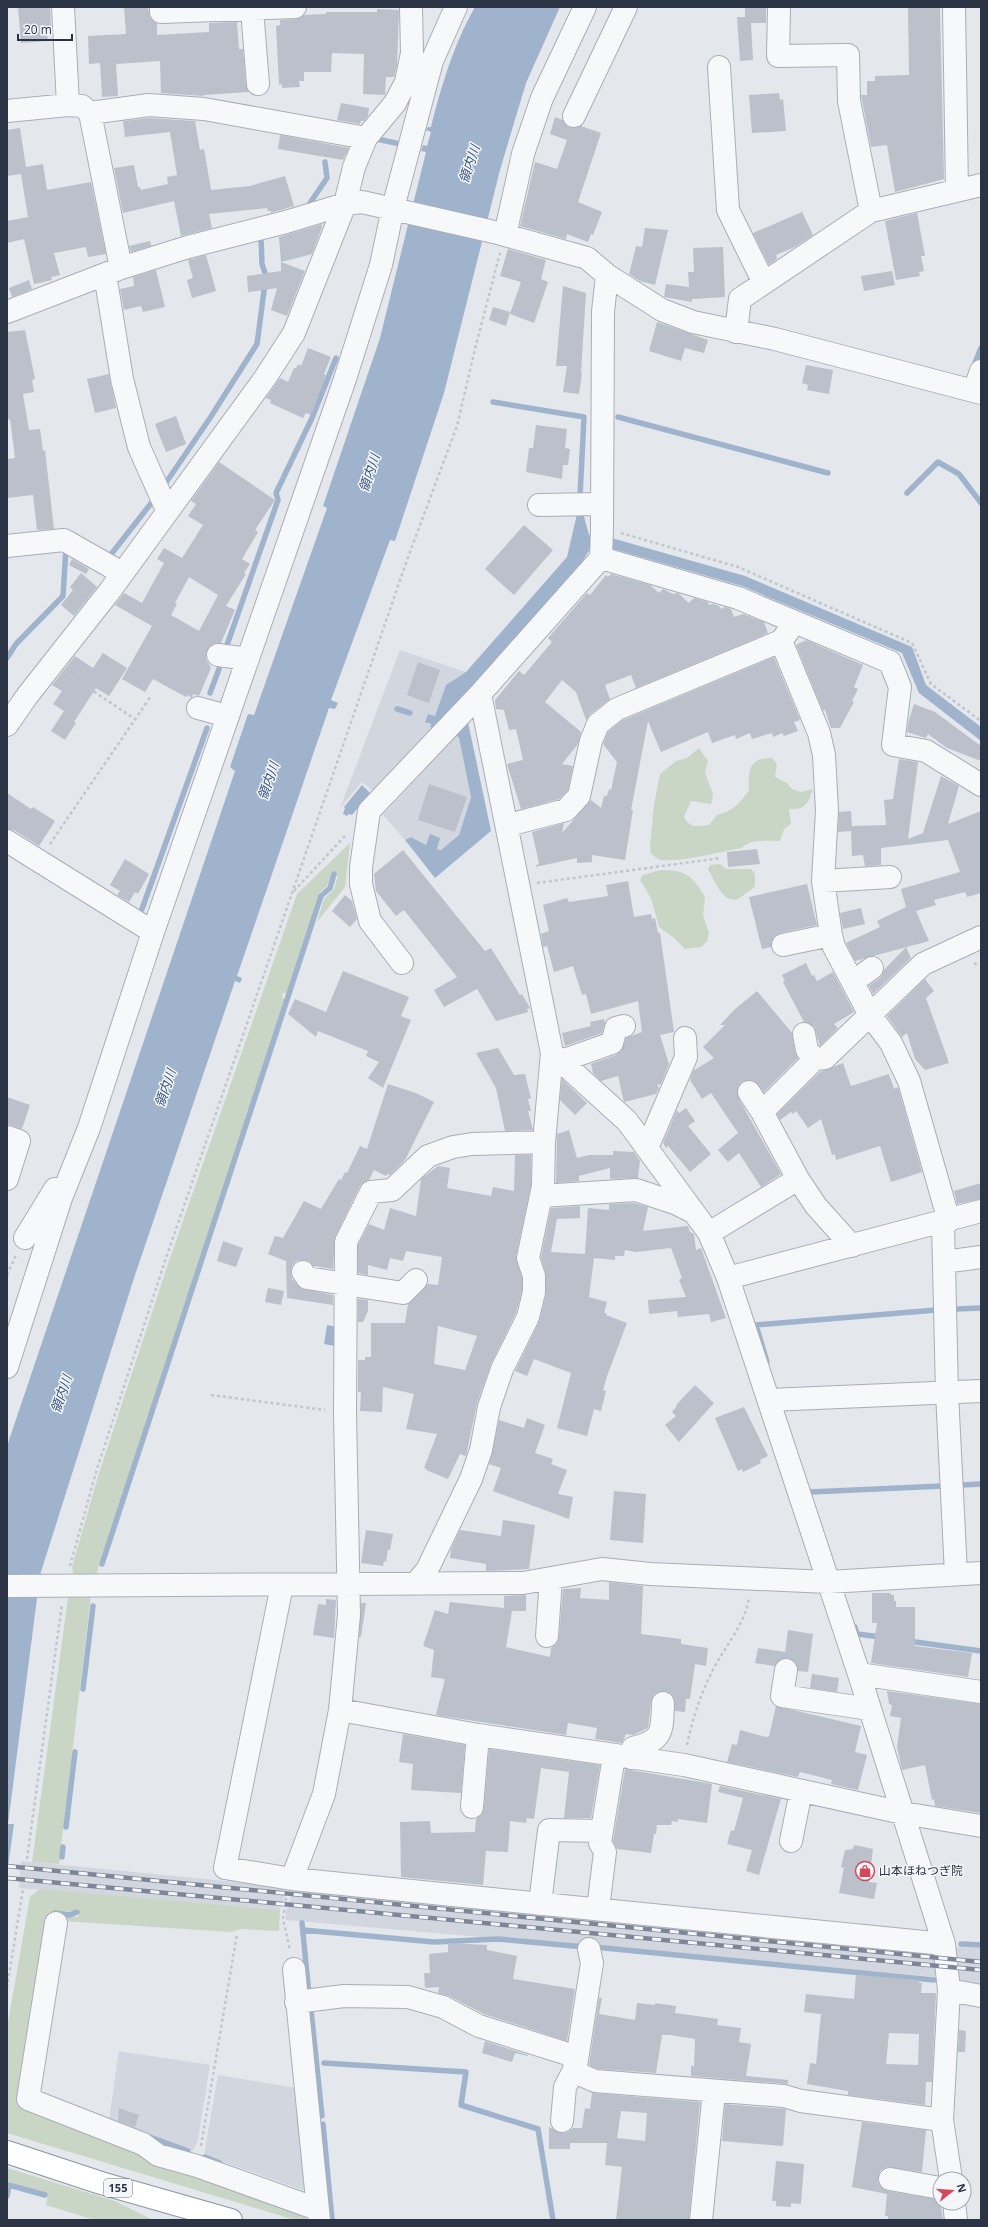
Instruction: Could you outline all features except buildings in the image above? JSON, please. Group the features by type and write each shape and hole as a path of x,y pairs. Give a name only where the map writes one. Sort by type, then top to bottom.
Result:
{"highway":[{"name":"155","path":"7,2152 101,2183 230,2220"}],"street":[{"path":"63,7 68,105"},
{"path":"160,7 161,12 295,7"},
{"path":"7,725 27,696 54,664 122,573 264,378 294,334 344,204 354,167 366,138 395,103 406,82 412,53 411,7"},
{"path":"7,1367 61,1198 89,1128 153,932 345,379 381,265 432,61 456,7"},
{"path":"499,233 522,154 542,98 585,7"},
{"path":"574,116 626,7"},
{"path":"779,7 778,56 848,55 848,101 871,210"},
{"path":"954,7 957,190"},
{"path":"258,84 259,8"},
{"path":"719,67 728,210 764,283"},
{"path":"7,111 68,105 82,106 90,113 113,271 122,379 139,447 167,510"},
{"path":"90,113 149,106 204,109 366,138"},
{"path":"736,332 740,299 871,210 981,185"},
{"path":"7,312 113,271 188,246 286,222 344,204 362,202 499,233 587,258 607,275 662,310 693,322 979,385"},
{"path":"402,963 370,921 361,884 361,867 369,811 480,694 601,548 603,312 607,275"},
{"path":"539,505 601,504"},
{"path":"7,546 64,540 122,573"},
{"path":"601,548 738,598 890,662 900,687 893,745 926,752 981,785"},
{"path":"508,825 566,810 579,796 590,741 598,724 617,709 781,641 796,622"},
{"path":"781,641 819,733 824,755 827,810 823,881 834,947 870,1015 891,1043 909,1081 946,1222 944,1262 947,1393 956,1574"},
{"path":"218,655 248,659"},
{"path":"416,1583 427,1570 471,1479 481,1450 491,1400 511,1350 528,1316 534,1292 534,1276 528,1258 541,1196 544,1142 556,1057 480,694"},
{"path":"198,708 227,716"},
{"path":"7,841 153,932"},
{"path":"823,881 890,877"},
{"path":"783,945 831,934"},
{"path":"762,1112 815,1059 825,1058 923,964 981,937"},
{"path":"853,982 872,968"},
{"path":"556,1057 612,1043 616,1028 624,1026"},
{"path":"804,1034 807,1050 815,1059"},
{"path":"647,1148 686,1057 685,1038"},
{"path":"556,1057 627,1121 709,1234 728,1278 859,1674 944,1944 949,1990 942,2120 950,2171"},
{"path":"748,1092 762,1112 798,1179 816,1206 852,1246"},
{"path":"7,1137 19,1141 7,1179"},
{"path":"292,1879 324,1794 340,1710 348,1639 345,1413 346,1242 371,1192 392,1190 428,1156 453,1147 472,1144 544,1142"},
{"path":"25,1238 54,1192 61,1172 75,1163"},
{"path":"709,1234 798,1179"},
{"path":"541,1196 636,1190 675,1203 693,1212"},
{"path":"728,1278 946,1222 981,1211"},
{"path":"944,1262 981,1257"},
{"path":"303,1272 307,1278 403,1293 416,1280"},
{"path":"768,1400 981,1391"},
{"path":"7,1586 523,1583 602,1569 828,1582 981,1573"},
{"path":"547,1636 551,1578"},
{"path":"282,1585 225,1868 292,1879 944,1944"},
{"path":"786,1670 782,1696 870,1709"},
{"path":"859,1674 981,1692"},
{"path":"598,1909 605,1852 600,1843 601,1831 622,1757 633,1748 650,1744 657,1737 662,1728 664,1704"},
{"path":"340,1710 478,1735 684,1765 903,1813 981,1826"},
{"path":"472,1807 478,1735"},
{"path":"791,1841 801,1791"},
{"path":"540,1904 549,1830 601,1831"},
{"path":"56,1923 28,2099 143,2144 158,2155 197,2166 318,2214 296,2002 294,1969"},
{"path":"562,2120 565,2087 576,2066 592,1962 589,1949"},
{"path":"949,1990 981,1996"},
{"path":"296,2002 344,1996 408,1997 444,2007 479,2026 571,2055 579,2074 595,2081 714,2092 725,2090 784,2096 801,2101 942,2120"},
{"path":"701,2220 714,2092"},
{"path":"890,2179 932,2187"}],"path":[{"path":"27,1859 65,1585 103,1450 179,1221 293,893 406,560 457,426 499,233"},
{"path":"54,664 135,719"},
{"path":"39,861 151,696"},
{"path":"293,893 347,834"},
{"path":"520,886 721,858"},
{"path":"211,1395 345,1413"},
{"path":"684,1765 690,1729 700,1698 717,1664 734,1636 747,1608 752,1578"},
{"path":"292,1879 283,1919 294,1969"},
{"path":"7,1988 23,1889"},
{"path":"197,2166 237,1934"}],"shaded area":[{"path":"400,650 466,672 446,685 435,717 427,714 431,727 436,729 373,791 362,782 340,808"},
{"path":"456,735 459,738 471,797 459,835 441,850 437,849 430,835 426,845 411,837 405,840 383,815"},
{"path":"21,1861 287,1887 280,1910 19,1888"},
{"path":"294,1888 938,1950 939,1977 286,1920 286,1912"},
{"path":"957,1947 981,1948 981,1985 959,1981 954,1974 953,1949"},
{"path":"119,2051 210,2065 198,2140 193,2151 109,2120"},
{"path":"218,2075 296,2088 306,2184 305,2191 204,2155"}],"green space":[{"path":"699,748 708,761 705,773 713,794 711,804 691,801 684,817 691,825 709,825 717,815 732,809 743,799 749,790 749,777 752,766 759,760 772,758 777,764 775,777 787,783 792,789 801,792 813,789 805,805 799,808 789,809 791,824 784,829 780,841 754,842 745,845 742,848 681,860 660,860 651,854 650,846 654,805 660,774 676,761 687,758"},
{"path":"350,843 345,887 317,922 324,899 334,889 338,876 332,874 327,886 320,892 287,993 283,993 282,998 285,999 96,1575 79,1575 73,1573 72,1567 99,1473 169,1261 297,894"},
{"path":"720,864 726,869 751,869 755,874 755,886 738,899 732,900 727,898 718,888 708,869 710,865"},
{"path":"660,870 676,871 687,875 692,879 705,897 703,915 709,933 707,941 701,947 685,949 674,938 659,927 651,898 640,880 643,875"},
{"path":"73,1595 91,1595 59,1864 32,1862 68,1598"},
{"path":"40,1889 280,1910 279,1931 241,1929 231,1932 62,1921 55,1915 78,1917 79,1912 55,1911 50,1914 18,2101 139,2148 153,2162 275,2206 301,2209 307,2220 295,2220 7,2133 7,2028 30,1897"},
{"path":"7,2168 115,2201 153,2220 95,2220 46,2205 48,2194 7,2181"}],"water":[{"name":"領内川","path":"475,7 560,7 526,83 500,170 444,393 395,541 390,540 331,700 338,703 335,709 329,708 237,976 242,978 240,983 235,981 135,1275 40,1575 8,1824 14,1824 7,1874 7,1446 235,771 230,767 248,714 254,715 327,508 323,506 380,338 426,152 421,151 423,145 427,146 431,132 426,130 428,127 431,127 439,96 454,51"},
{"path":"583,513 589,535 615,539 745,576 912,647 926,685 981,727 981,741 919,693 902,653 742,586 617,550 590,549 576,572 436,729 430,727 431,724 425,722 428,714 435,716 446,685 466,672 567,557 577,514"},
{"path":"468,722 491,831 435,878 405,840 411,837 426,845 430,834 440,838 437,849 441,850 459,835 471,797 459,738 456,735"},
{"path":"362,785 370,793 352,815 349,814 347,816 343,814 344,807"},
{"path":"327,1325 338,1327 335,1346 324,1344"}],"waterway":[{"path":"377,139 400,144"},
{"path":"306,209 327,178 325,162"},
{"path":"163,487 210,418 257,344 266,276 262,264 261,238"},
{"path":"973,368 981,348"},
{"path":"227,645 278,500 276,493 312,418 336,358"},
{"path":"493,402 584,417 580,496"},
{"path":"618,417 828,473"},
{"path":"907,493 938,462 959,474 981,503"},
{"path":"109,557 156,497"},
{"path":"7,658 16,644 63,596 66,548"},
{"path":"210,693 219,669"},
{"path":"397,709 410,713"},
{"path":"142,909 207,728"},
{"path":"102,1564 321,896 330,888 334,874"},
{"path":"957,1309 981,1308"},
{"path":"767,1362 756,1325 936,1310"},
{"path":"962,1485 981,1484"},
{"path":"810,1492 943,1486"},
{"path":"83,1689 93,1606"},
{"path":"855,1627 857,1634 881,1637"},
{"path":"908,1641 981,1651"},
{"path":"66,1827 75,1752"},
{"path":"62,1857 63,1847"},
{"path":"55,1913 70,1915 77,1912"},
{"path":"302,1923 309,1995"},
{"path":"303,1930 434,1942 498,1939 585,1947"},
{"path":"961,1944 981,1945"},
{"path":"594,1947 934,1980"},
{"path":"311,2010 322,2116"},
{"path":"324,2063 466,2072 461,2105 538,2129 553,2220"},
{"path":"323,2124 332,2220"},
{"path":"147,2136 188,2151"},
{"path":"205,2157 220,2163"},
{"path":"7,2196 9,2185 45,2195"}],"railway":[{"path":"7,1866 981,1962"},
{"path":"7,1878 981,1970"}],"place":[{"name":"山本ほねつぎ院","path":"865,1871"}]}
